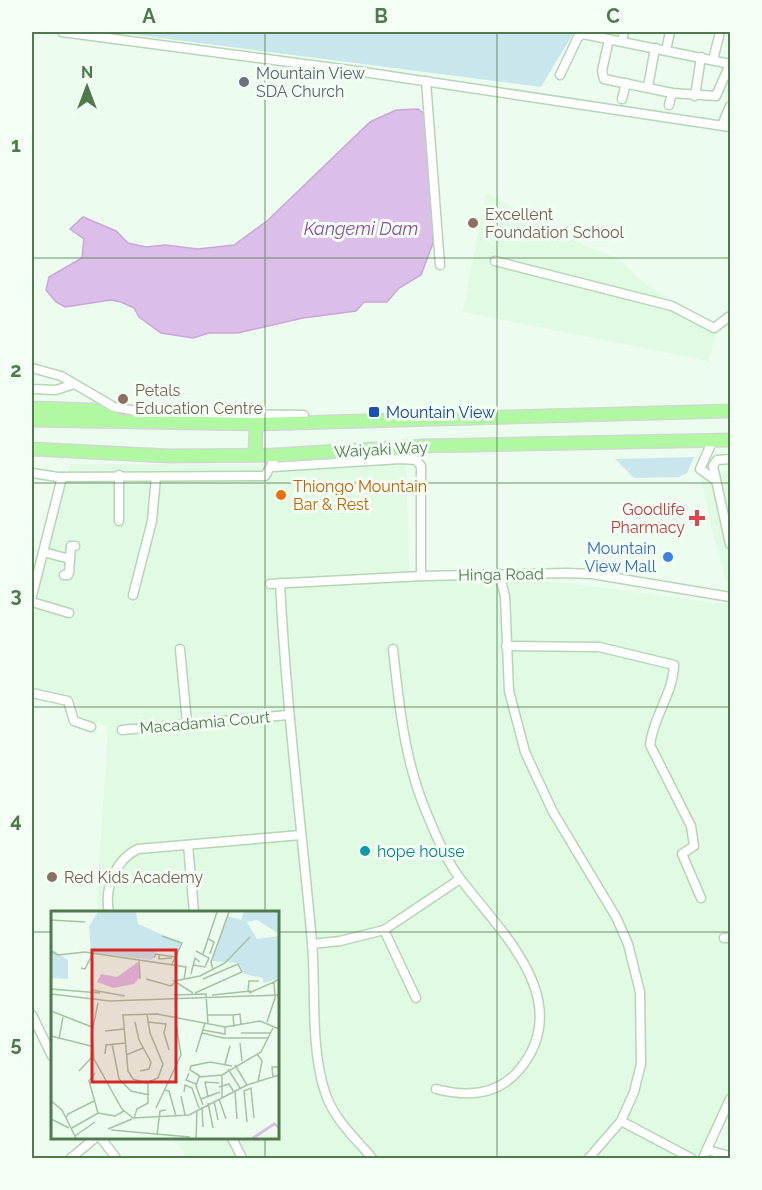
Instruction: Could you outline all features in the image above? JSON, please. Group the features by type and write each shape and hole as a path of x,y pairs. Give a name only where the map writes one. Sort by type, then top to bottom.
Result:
{"highway":[{"path":"32,408 94,410 121,421"},
{"name":"Waiyaki Way","path":"32,420 256,424 730,411"},
{"path":"255,455 256,424"},
{"name":"Waiyaki Way","path":"32,449 169,456 255,455 273,461 400,453 730,440"}],"street":[{"path":"62,32 426,81 726,126 730,106"},
{"path":"622,41 624,32"},
{"path":"666,50 670,32"},
{"path":"713,60 720,32"},
{"path":"560,75 579,35 591,33 609,39 730,64 718,94 695,96 672,93 602,76 609,39"},
{"path":"648,87 655,48"},
{"path":"695,96 701,57"},
{"path":"426,81 440,265"},
{"path":"622,99 626,83"},
{"path":"669,105 672,93"},
{"path":"495,261 672,306 714,328 730,316"},
{"path":"32,368 61,376 114,407 142,412 304,415"},
{"path":"32,389 56,390 74,384"},
{"path":"713,440 714,479 729,532 730,544"},
{"path":"713,440 700,469 714,479"},
{"path":"400,453 417,460 421,466 421,576"},
{"path":"715,462 730,459"},
{"path":"32,473 62,477 265,476 273,461"},
{"path":"119,475 119,521"},
{"path":"32,596 62,477"},
{"path":"133,595 152,521 156,477"},
{"path":"64,575 69,573 71,546 75,546"},
{"path":"43,552 70,559"},
{"path":"500,574 505,596 509,691 518,731 532,772 553,812 616,917 636,971 643,1025 641,1064 634,1092 621,1120 589,1158"},
{"name":"Hinga Road","path":"270,584 421,576 592,574 730,597"},
{"path":"280,583 288,715 312,944 315,1023 325,1093 343,1125 372,1158"},
{"path":"32,602 69,612"},
{"path":"506,646 599,647 674,665 665,704 651,732 650,745 692,826 694,846 682,854 701,898"},
{"path":"180,649 187,723"},
{"path":"393,649 401,716 413,774 424,808 460,879 498,925 525,963 537,994 539,1028 529,1058 514,1076 496,1088 481,1094 436,1089"},
{"path":"32,693 68,700 75,721 91,727"},
{"name":"Macadamia Court","path":"122,730 288,715"},
{"path":"109,911 106,896 116,873 129,853 148,847 301,835"},
{"path":"188,845 194,911"},
{"path":"312,944 340,941 384,930 460,879"},
{"path":"384,930 417,998"},
{"path":"32,1016 51,1054"},
{"path":"730,1099 705,1154 730,1156"},
{"path":"621,1120 691,1158"},
{"path":"70,1158 93,1139"},
{"path":"102,1139 116,1158"},
{"path":"233,1139 242,1158"}],"shaded area":[{"path":"114,32 574,32 541,87"},
{"path":"486,193 586,246 621,260 642,281 716,331 709,361 463,312"},
{"name":"Mountain View","path":"406,452 409,573 567,583 730,605 730,1089 699,1158 188,1158 175,1139 279,1139 279,911 100,911 97,902 108,726 81,718 75,698 32,688 32,616 70,464 307,465 376,453"},
{"path":"694,457 687,473 679,477 634,478 615,459"},
{"path":"730,471 730,594 713,535 701,476"}],"water":[{"name":"Kangemi Dam","path":"418,109 426,115 434,208 433,243 421,275 399,288 387,302 364,302 356,311 303,318 238,333 209,333 193,338 161,333 139,317 134,308 121,302 111,300 65,307 56,302 46,290 49,277 82,258 84,239 70,229 83,217 116,231 128,243 146,247 165,245 198,249 234,245 267,221 370,122 396,110"}],"place":[{"name":"Mountain View SDA Church","path":"244,82"},
{"name":"Excellent Foundation School","path":"473,223"},
{"name":"Petals Education Centre","path":"123,399"},
{"name":"Mountain View","path":"374,412"},
{"name":"Thiongo Mountain Bar & Rest","path":"281,495"},
{"name":"Goodlife Pharmacy","path":"697,518"},
{"name":"Mountain View Mall","path":"668,557"},
{"name":"hope house","path":"365,851"},
{"name":"Red Kids Academy","path":"52,877"}]}
